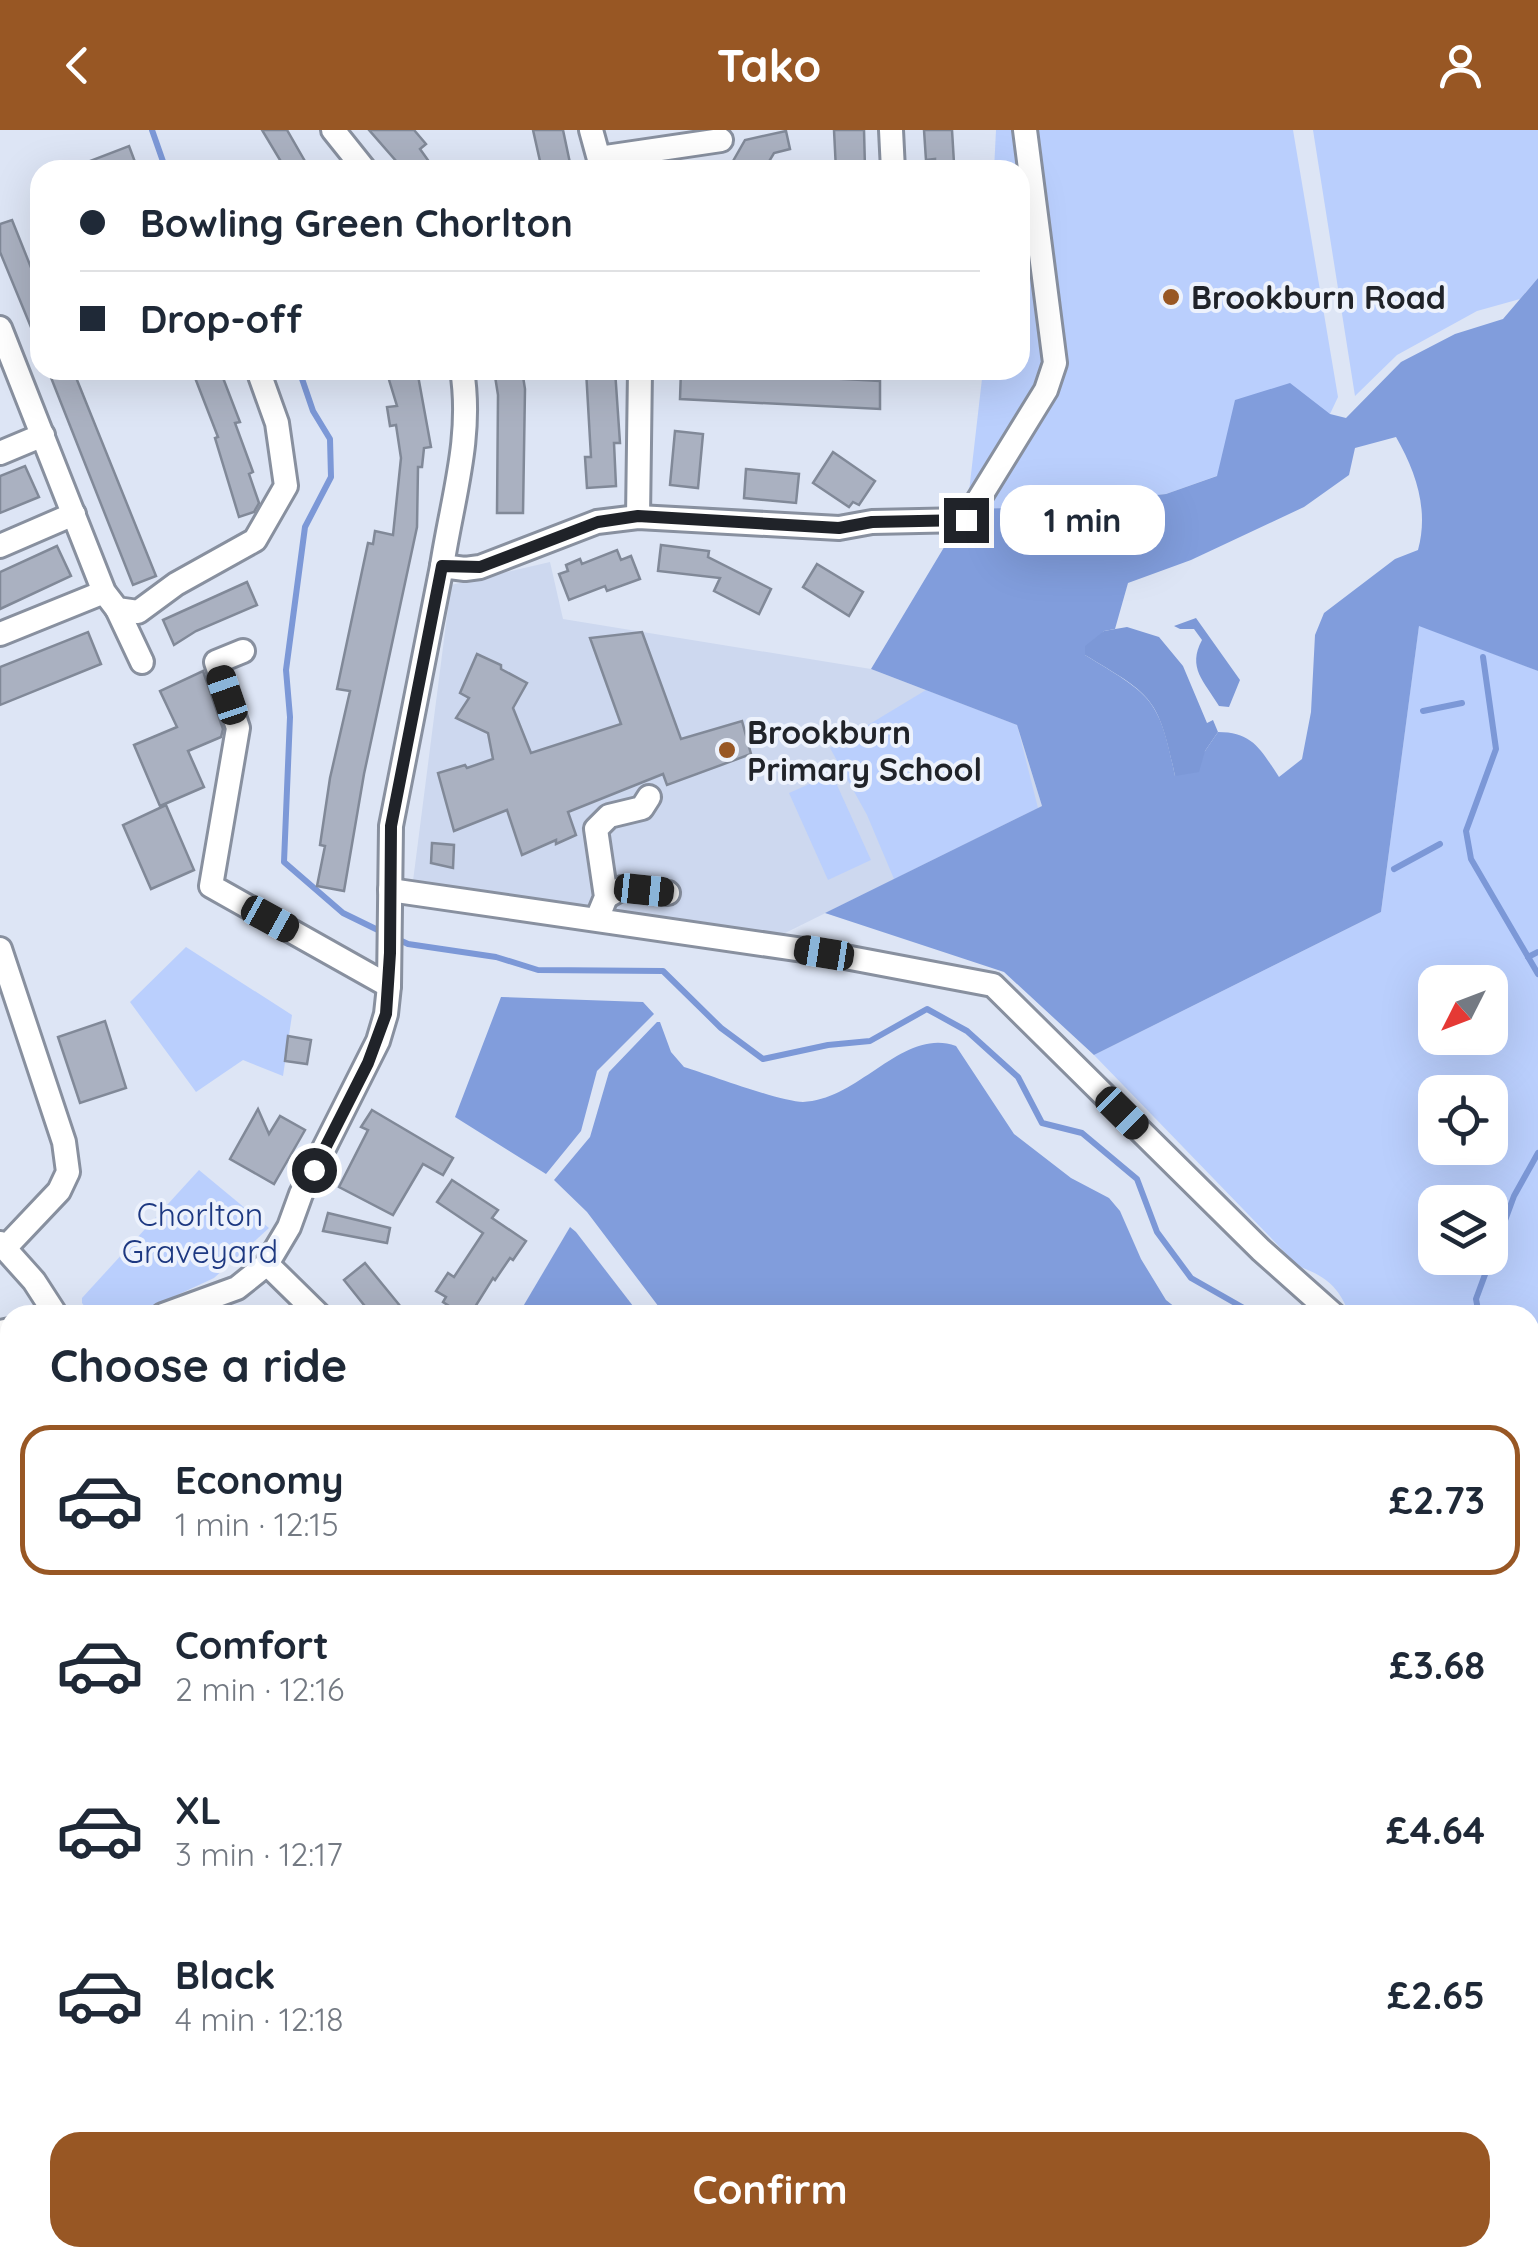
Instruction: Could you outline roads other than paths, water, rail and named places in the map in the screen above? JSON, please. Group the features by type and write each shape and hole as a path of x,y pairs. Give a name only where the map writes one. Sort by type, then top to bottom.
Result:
{"street":[{"path":"334,130 357,160"},
{"path":"592,130 599,160"},
{"path":"891,130 892,160"},
{"path":"1025,130 1029,160"},
{"path":"620,160 721,140"},
{"path":"442,566 480,567 598,522 638,516 839,528 872,522 966,520 1052,377 1055,349 1030,166"},
{"path":"0,328 5,357 43,435 110,601 142,662"},
{"path":"0,634 110,601 138,612 176,584 255,540 286,486 277,423 262,380"},
{"path":"190,1305 236,1288 267,1264 289,1227 301,1194 368,1063 386,1014 391,826 462,469 468,406 464,380"},
{"path":"638,516 640,380"},
{"path":"0,452 43,435"},
{"path":"0,546 74,514"},
{"path":"243,651 216,662 238,728 211,886 389,986"},
{"path":"602,908 596,828 609,816 642,808 648,797"},
{"path":"602,908 622,888 668,893"},
{"path":"390,899 602,908 992,986 1261,1250 1323,1305"},
{"path":"0,949 64,1142 68,1172 59,1191 2,1245 50,1305"},
{"path":"267,1264 310,1305"}],"waterway":[{"path":"152,130 162,160"},
{"path":"302,380 313,411 330,439 331,477 305,527 286,670 290,717 284,862 343,913 382,932"},
{"path":"1483,657 1496,749 1466,831 1471,859 1538,974"},
{"path":"1423,711 1462,703"},
{"path":"1394,869 1440,844"},
{"path":"393,937 408,944 496,957 538,970 663,971 721,1028 763,1059 828,1045 870,1041 927,1009 967,1031 1018,1077 1042,1123 1082,1133 1137,1179 1157,1232 1191,1278 1238,1305"},
{"path":"1528,957 1538,952"},
{"path":"1477,1305 1514,1196 1538,1153"}],"place":[{"name":"Brookburn Road","path":"1171,297"},
{"name":"Brookburn Primary School","path":"727,750"}],"park label":[{"name":"Chorlton Graveyard","path":"200,1232"}]}
